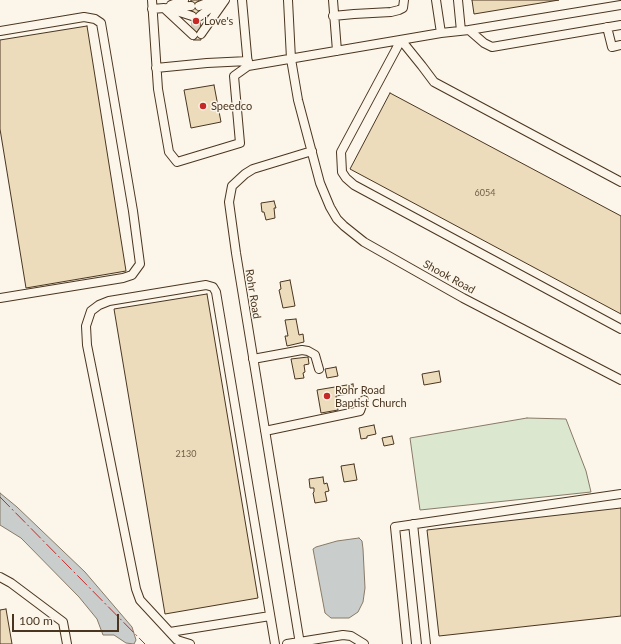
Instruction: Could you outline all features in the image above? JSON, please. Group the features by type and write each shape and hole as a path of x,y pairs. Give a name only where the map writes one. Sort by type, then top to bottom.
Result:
{"street":[{"path":"152,0 158,89 169,152 177,162 240,143 234,76 248,63"},
{"path":"164,8 172,0"},
{"path":"164,8 176,0"},
{"path":"164,8 184,0"},
{"path":"152,9 195,6 214,0"},
{"path":"164,8 196,16 223,0"},
{"path":"164,8 197,30 223,0"},
{"path":"242,0 248,63"},
{"path":"288,0 290,59 298,100 312,151"},
{"path":"332,0 337,50"},
{"path":"333,16 391,12 403,8 404,0"},
{"path":"436,0 441,33"},
{"path":"458,0 466,30 492,47 621,25"},
{"path":"156,68 207,63 248,63 290,59 337,50 619,5"},
{"path":"0,31 84,17 95,19 101,23 133,211 140,264 132,275 123,278 0,298"},
{"path":"607,27 612,47 621,45"},
{"path":"401,40 434,82 621,182"},
{"path":"401,40 341,152 342,172 346,178 354,186 621,329"},
{"name":"Rohr Road","path":"300,643 229,212 232,186 245,174 254,169 312,151"},
{"name":"Shook Road","path":"312,151 320,184 334,214 344,226 364,242 463,298 621,380"},
{"path":"190,644 177,640 140,600 136,589 87,345 86,326 91,312 99,304 206,285 213,287 216,292 275,644"},
{"path":"253,359 302,350 308,351 315,355 319,369"},
{"path":"265,431 360,411 364,400"},
{"path":"407,644 395,527 621,494"},
{"path":"413,524 426,644"},
{"path":"0,577 11,583 63,622 67,644"},
{"path":"170,632 270,616"},
{"path":"287,644 343,635 352,636 364,644"}],"green space":[{"path":"527,418 566,419 586,471 591,492 420,510 410,438"}],"shaded area":[{"path":"0,493 17,507 85,572 132,627 136,640 134,644 126,643 114,635 103,635 97,619 79,597 21,538 0,525"},
{"path":"359,538 362,541 363,549 365,588 363,602 358,612 349,618 331,618 325,613 313,549 337,541"}],"building":[{"name":"Love's","path":"191,0 199,0 201,40 193,40"},
{"path":"472,0 559,0 474,14"},
{"path":"87,26 126,271 26,288 0,129 0,40"},
{"name":"Speedco","path":"214,85 221,122 191,128 184,90"},
{"path":"390,93 621,216 621,314 350,169"},
{"path":"274,201 276,208 274,208 275,218 266,220 264,212 262,212 261,203"},
{"path":"290,280 295,306 283,308 279,290 281,289 280,282"},
{"path":"207,294 258,598 165,614 114,309"},
{"path":"296,319 299,335 303,334 304,342 287,346 285,336 288,336 285,320"},
{"path":"308,357 309,364 304,365 304,378 295,379 291,359"},
{"path":"336,367 338,376 327,378 325,369"},
{"path":"439,371 441,382 424,385 422,374"},
{"path":"353,384 354,393 336,396 338,410 321,413 317,390"},
{"path":"374,425 376,434 361,439 359,428"},
{"path":"392,436 394,444 384,446 382,438"},
{"path":"354,464 357,480 344,482 341,466"},
{"path":"323,477 324,484 327,483 329,491 325,492 327,501 315,503 313,493 314,488 310,488 309,479"},
{"path":"621,508 621,616 439,636 427,530"},
{"path":"6,609 12,644 0,644 0,610"}],"tunnel":[{"path":"192,26 200,26"}],"power":[{"path":"0,497 145,644"}],"place":[{"name":"Love's","path":"196,21"},
{"name":"Speedco","path":"203,106"},
{"name":"Rohr Road Baptist Church","path":"327,396"}]}
